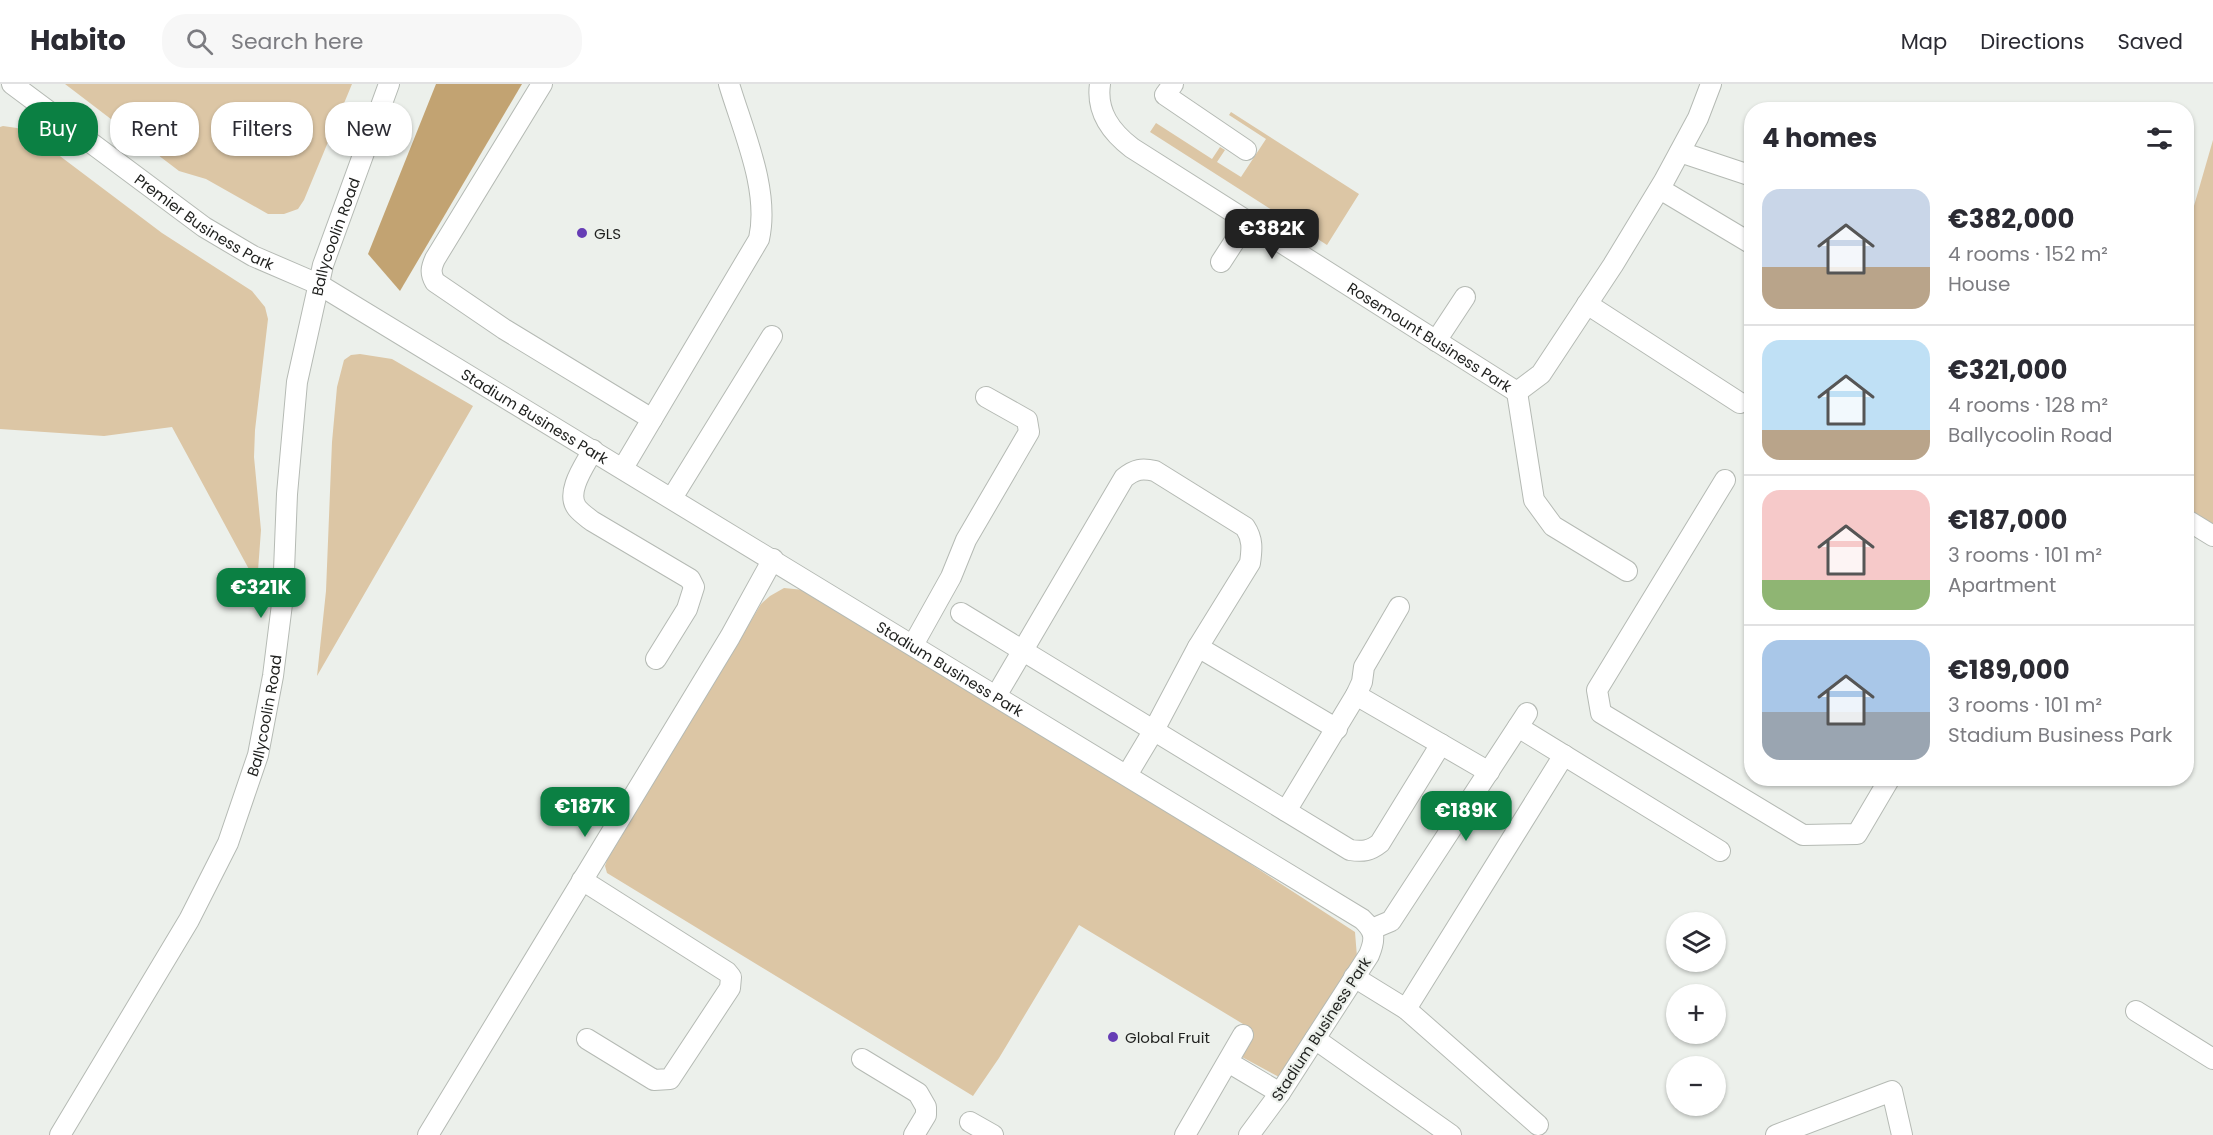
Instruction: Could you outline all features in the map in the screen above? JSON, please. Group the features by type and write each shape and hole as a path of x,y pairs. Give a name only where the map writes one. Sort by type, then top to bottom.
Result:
{"street":[{"name":"Premier Business Park","path":"12,84 204,227 254,255 318,284"},
{"name":"Ballycoolin Road","path":"60,1135 189,920 228,843 258,755 273,676 283,596 287,494 297,382 322,265 389,84"},
{"path":"542,84 435,259 431,268 432,277 435,282 504,329 652,419"},
{"path":"623,468 759,239 762,224 761,191 729,84"},
{"name":"Rosemount Business Park","path":"1100,84 1099,103 1105,120 1115,135 1132,148 1517,393"},
{"path":"1173,84 1165,95 1246,150"},
{"path":"1627,571 1553,526 1534,500 1517,393 1540,374 1660,189 1698,118 1711,84"},
{"path":"1680,152 1744,173"},
{"path":"1660,189 1744,239"},
{"path":"1221,262 1247,222"},
{"name":"Stadium Business Park","path":"318,284 1353,913 1372,928 1374,944 1369,955 1280,1093 1249,1135"},
{"path":"1436,341 1465,297"},
{"path":"1587,304 1740,403"},
{"path":"672,498 772,336"},
{"path":"913,645 951,577 966,540 1029,432 1027,420 986,397"},
{"path":"593,450 575,488 573,501 578,510 592,521 690,579 694,587 687,609 656,659"},
{"path":"996,696 1124,478 1134,470 1155,471 1245,527 1251,537 1250,564 1198,647 1127,775"},
{"path":"1725,480 1597,690 1601,713 1803,835 1857,834 1885,786"},
{"path":"2194,524 2213,536"},
{"path":"428,1135 730,637 773,559"},
{"path":"1286,811 1356,695 1362,682 1364,668 1399,607"},
{"path":"962,613 1154,730 1174,745 1350,850 1362,852 1371,850 1380,843 1441,744"},
{"path":"1198,647 1337,729"},
{"path":"1356,695 1489,772"},
{"path":"1372,928 1391,921 1522,720 1564,755 1720,851"},
{"path":"1406,1009 1564,755"},
{"path":"582,880 727,972 731,977 730,988 670,1079 654,1080 587,1039"},
{"path":"1354,977 1406,1009 1538,1125"},
{"path":"2136,1011 2213,1059"},
{"path":"1185,1135 1244,1035"},
{"path":"1315,1039 1451,1135"},
{"path":"862,1059 918,1093 923,1099 926,1115 914,1135"},
{"path":"1228,1062 1280,1093"},
{"path":"1776,1135 1892,1091 1902,1135"},
{"path":"970,1122 993,1135"}],"shaded area":[{"path":"65,84 352,84 345,102 325,102 325,149 304,200 298,209 284,214 268,214 206,179 179,171 159,156 199,156 199,102 110,102 110,118 98,109 98,102 89,102"},
{"path":"436,84 522,84 400,291 368,254 407,156 412,156 412,144"},
{"path":"1231,112 1359,194 1327,245 1150,132 1156,123 1212,159 1220,147 1225,150 1217,162 1241,177 1266,139 1229,115"},
{"path":"0,127 18,128 18,156 60,156 162,233 252,291 265,307 268,319 254,457 261,530 257,584 172,427 104,436 0,429"},
{"path":"2213,140 2213,526 2194,514 2194,206"},
{"path":"360,354 392,359 473,406 317,676 326,591 332,442 337,387 344,360 351,355"},
{"path":"784,588 804,590 1235,854 1355,932 1357,957 1279,1077 1242,1057 1253,1030 1079,925 999,1058 973,1096 607,873 605,866 607,860 761,604"}],"place":[{"name":"GLS","path":"582,233"},
{"name":"Global Fruit","path":"1113,1037"}]}
